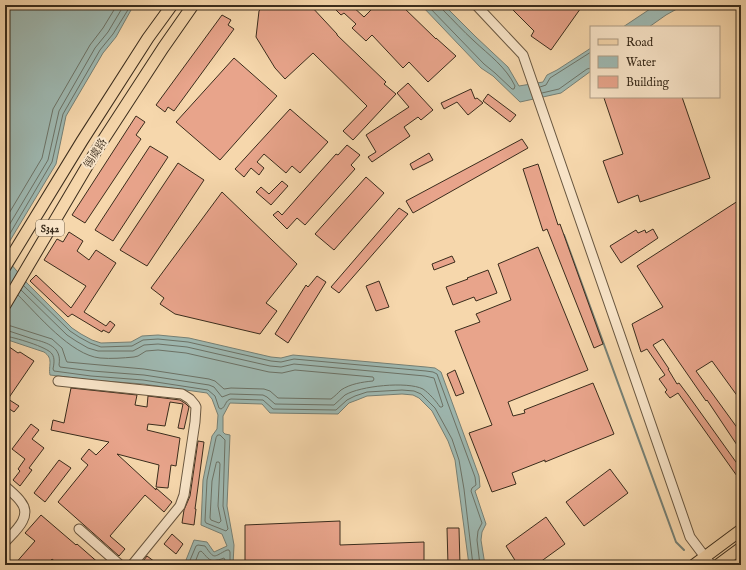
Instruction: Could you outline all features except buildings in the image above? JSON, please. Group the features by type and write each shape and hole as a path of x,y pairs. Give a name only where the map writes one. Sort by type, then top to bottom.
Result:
{"main road":[{"name":"锡虞路","path":"5,267 82,141 148,38 172,5"},
{"name":"锡虞路","path":"5,305 96,151 162,48 193,5"},
{"path":"694,565 708,561 741,530"},
{"path":"718,565 741,548"}],"street":[{"path":"476,5 523,55 690,537 708,561"},
{"path":"58,381 182,394 190,399 195,405 195,422 184,495 180,506 132,565"},
{"path":"5,486 22,503 25,513 23,523 5,542"},
{"path":"79,529 120,565"}],"water":[{"path":"5,5 136,5 131,10 116,37 103,53 66,116 56,164 5,249"},
{"path":"421,5 444,5 508,67 519,86 543,82 547,75 590,49 590,72 561,93 520,102 493,76 481,68"},
{"path":"656,5 684,5 650,26 624,26"},
{"path":"5,257 27,283 72,328 92,340 101,343 131,342 142,336 158,335 189,338 271,357 281,358 293,355 435,368 441,372 479,476 480,487 475,491 486,524 482,532 481,540 485,565 469,565 455,460 448,441 432,411 419,398 413,395 402,394 367,396 349,403 338,414 270,413 262,404 230,403 223,416 223,432 230,435 227,506 234,545 233,565 184,565 194,540 207,542 214,552 227,546 222,534 201,525 203,480 212,436 217,429 218,415 212,399 207,393 143,384 50,375 50,360 44,352 5,339"}],"waterway":[{"path":"564,235 676,542 684,550"}]}
